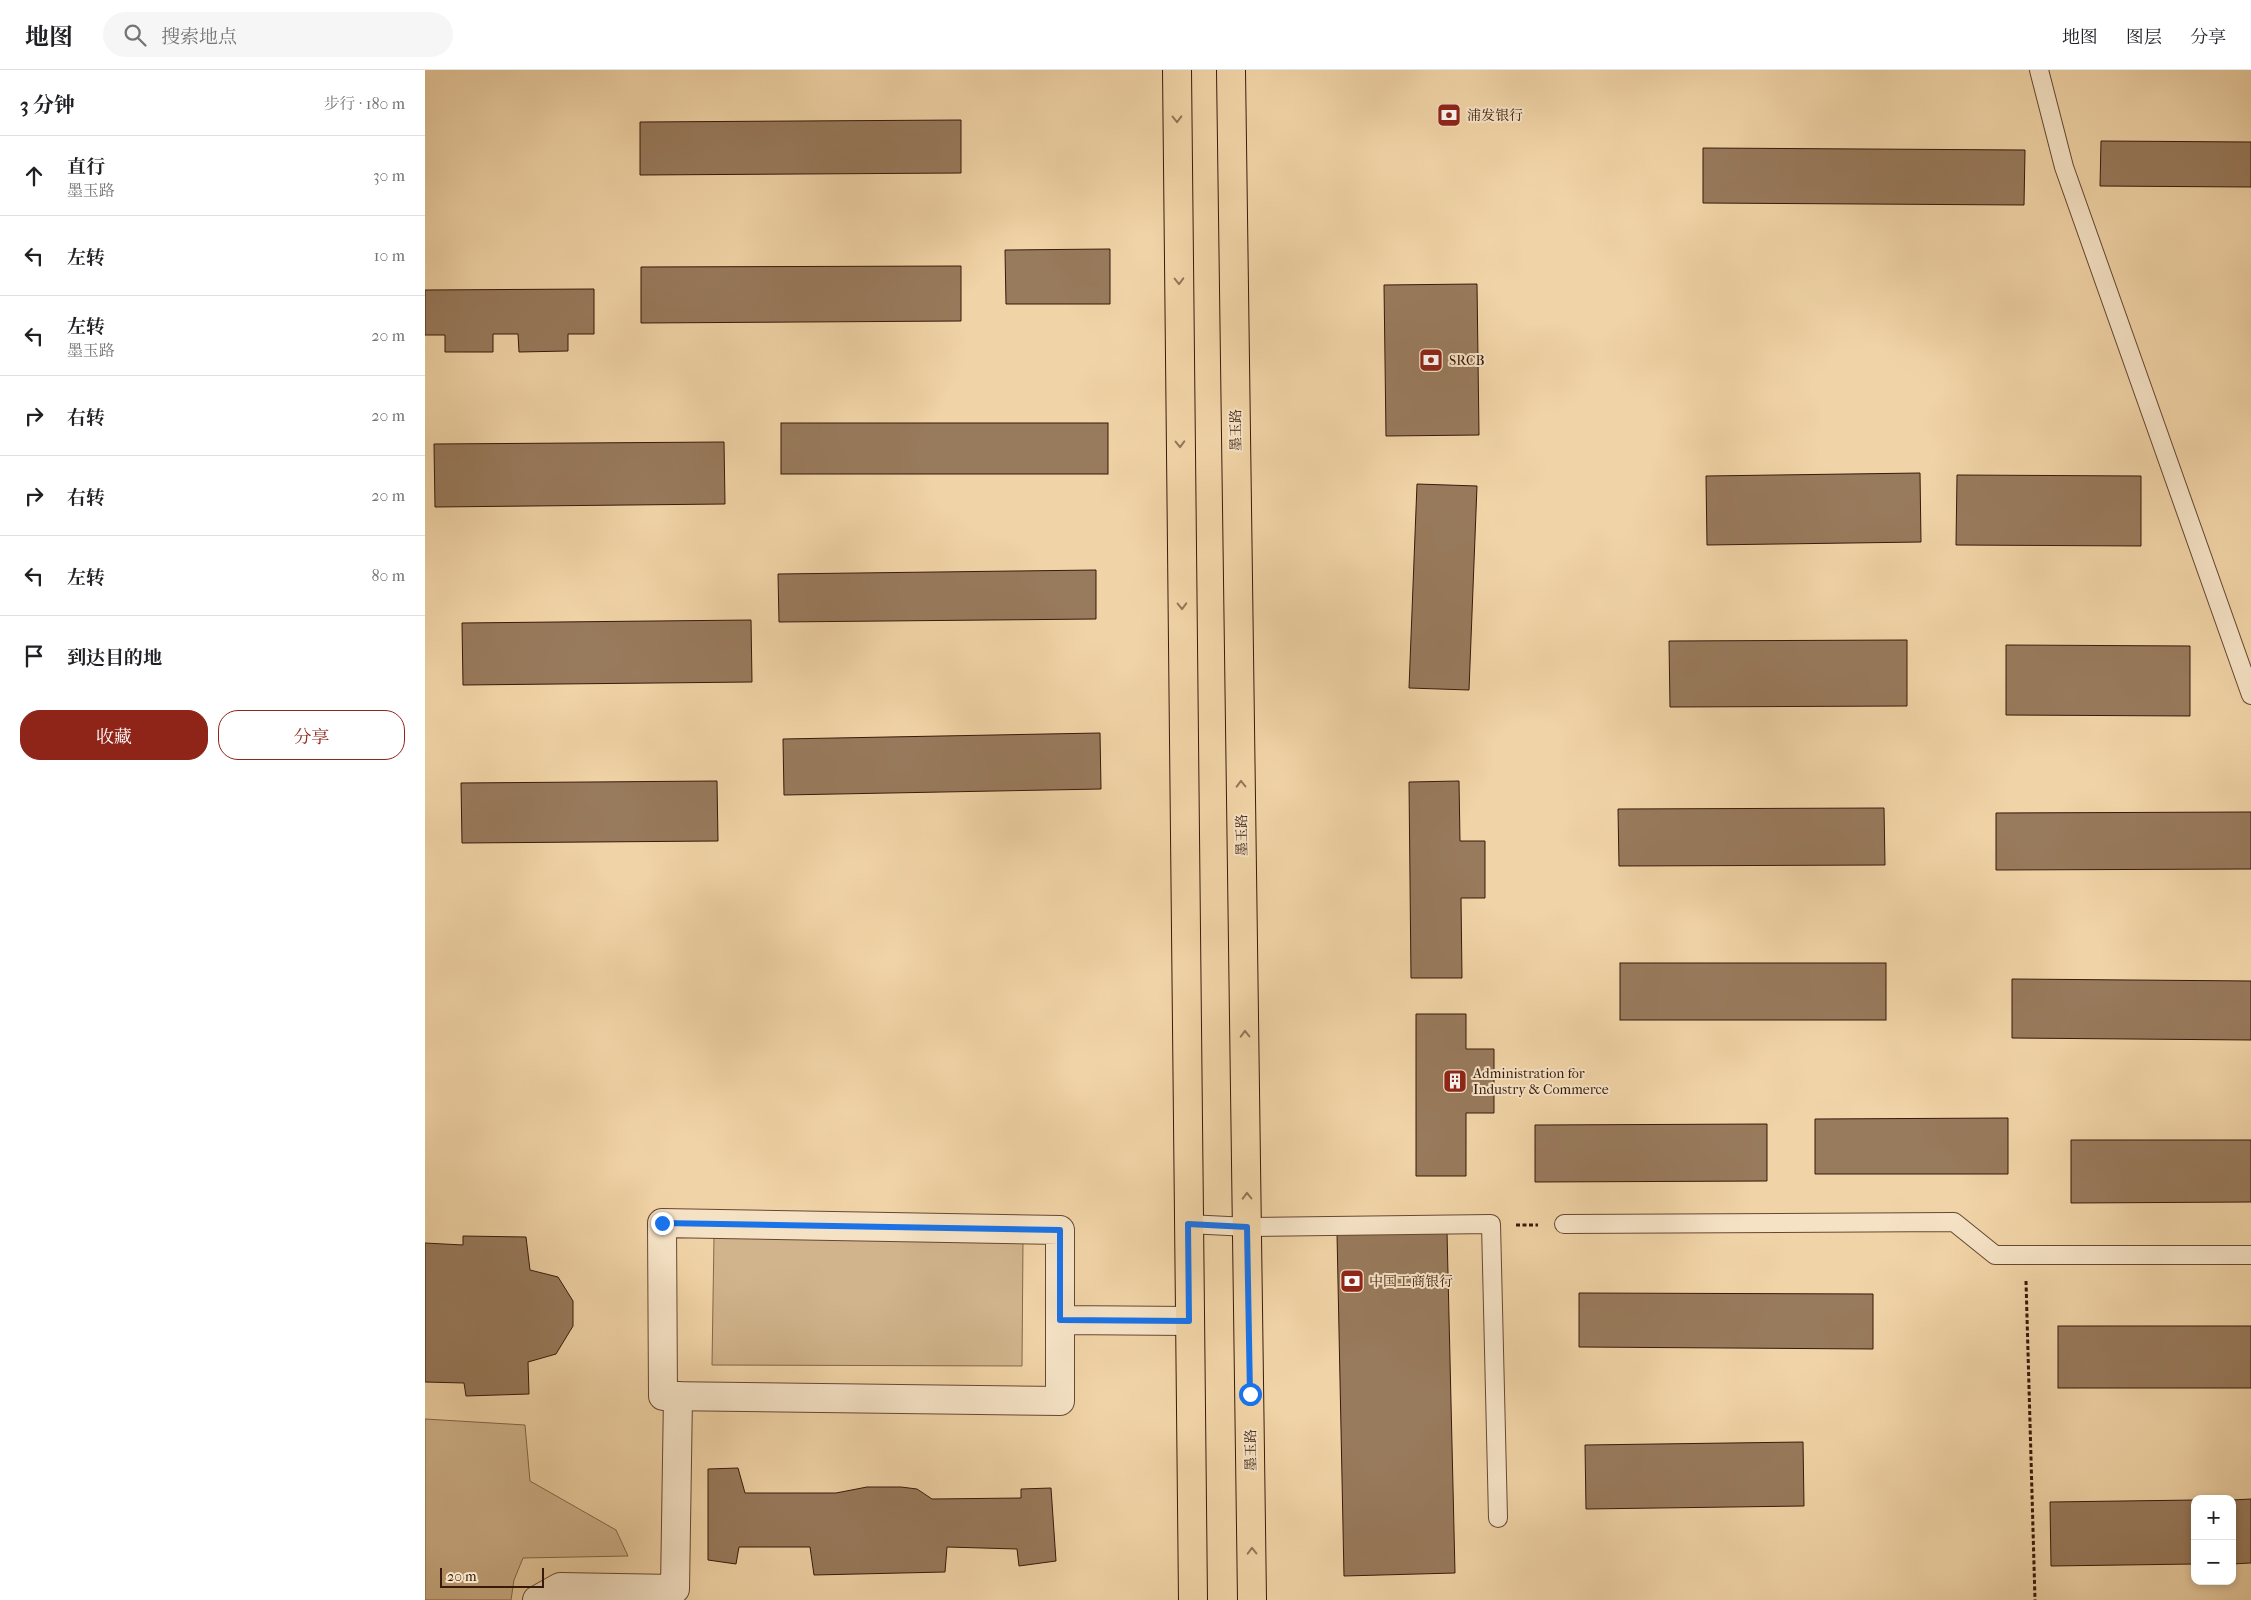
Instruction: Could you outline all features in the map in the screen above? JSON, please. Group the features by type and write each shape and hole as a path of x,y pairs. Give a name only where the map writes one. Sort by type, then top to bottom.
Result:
{"main road":[{"path":"1177,70 1193,1600"},
{"name":"墨玉路","path":"1231,70 1252,1600"}],"street":[{"path":"662,1223 1060,1230 1060,1320 1060,1401 663,1396 662,1223"},
{"path":"1060,1320 1189,1321"},
{"path":"537,1600 560,1587 675,1589 678,1396"}],"lane":[{"path":"2039,70 2065,167 2251,695"},
{"path":"1564,1224 1954,1222 1995,1255 2251,1255"},
{"path":"1188,1224 1247,1227 1491,1224 1498,1518"}],"path":[{"path":"1491,1224 1564,1224"},
{"path":"2025,1255 2035,1600"}],"shaded area":[{"path":"714,1236 1023,1241 1022,1366 712,1365"},
{"path":"425,1419 525,1425 530,1481 616,1530 628,1556 523,1558 514,1580 511,1600 425,1600"}],"building":[{"path":"961,120 961,173 640,175 640,122"},
{"path":"2101,141 2251,142 2251,187 2100,186"},
{"path":"1703,148 2025,150 2024,205 1703,203"},
{"path":"1110,249 1110,304 1006,304 1005,250"},
{"path":"961,266 961,321 641,323 641,267"},
{"name":"SRCB","path":"1477,284 1479,435 1386,436 1384,285"},
{"path":"594,289 594,334 568,334 568,351 519,352 518,334 493,334 493,352 445,352 445,335 425,335 425,290"},
{"path":"781,423 1108,423 1108,474 781,474"},
{"path":"724,442 725,504 435,507 434,444"},
{"path":"1920,473 1921,542 1707,545 1706,476"},
{"path":"1957,475 2141,476 2141,546 1956,545"},
{"path":"1417,484 1477,486 1469,690 1409,688"},
{"path":"1096,570 1096,619 779,622 778,574"},
{"path":"751,620 752,682 463,685 462,623"},
{"path":"1907,640 1907,706 1670,707 1669,641"},
{"path":"2006,645 2190,646 2190,716 2006,715"},
{"path":"1100,733 1101,789 784,795 783,739"},
{"path":"717,781 718,841 462,843 461,783"},
{"path":"1459,781 1460,841 1485,841 1485,898 1461,898 1462,978 1411,978 1409,782"},
{"path":"1884,808 1885,865 1619,866 1618,809"},
{"path":"2251,812 2251,869 1996,870 1996,813"},
{"path":"1620,963 1886,963 1886,1020 1620,1020"},
{"path":"2012,979 2251,981 2251,1040 2012,1038"},
{"name":"Administration for Industry & Commerce","path":"1416,1014 1466,1014 1466,1049 1494,1049 1494,1113 1466,1113 1466,1176 1416,1176"},
{"path":"2008,1118 2008,1174 1815,1174 1815,1119"},
{"path":"1767,1124 1767,1181 1535,1182 1535,1125"},
{"path":"2071,1140 2251,1140 2251,1202 2071,1203"},
{"path":"1447,1231 1455,1573 1344,1576 1337,1233"},
{"path":"463,1236 526,1237 530,1270 558,1277 573,1301 573,1326 556,1354 528,1362 529,1394 466,1396 464,1383 425,1382 425,1243 463,1245"},
{"path":"1579,1293 1873,1294 1873,1349 1579,1347"},
{"path":"2058,1326 2251,1326 2251,1388 2058,1388"},
{"path":"1803,1442 1804,1506 1586,1509 1585,1445"},
{"path":"738,1468 745,1493 836,1493 867,1487 901,1487 917,1489 932,1499 1021,1498 1021,1489 1051,1488 1056,1561 1019,1566 1017,1549 947,1547 945,1572 814,1575 810,1547 739,1547 736,1564 708,1560 708,1469"},
{"path":"2251,1499 2251,1563 2236,1564 2236,1500"},
{"path":"2191,1500 2191,1564 2051,1566 2050,1502"}],"place":[{"name":"浦发银行","path":"1449,115"},
{"name":"SRCB","path":"1431,360"},
{"name":"Administration for Industry & Commerce","path":"1455,1081"},
{"name":"中国工商银行","path":"1352,1281"}],"route":[{"path":"662,1223 1060,1230 1060,1320 1189,1321 1188,1224 1247,1227 1250,1394"}]}
